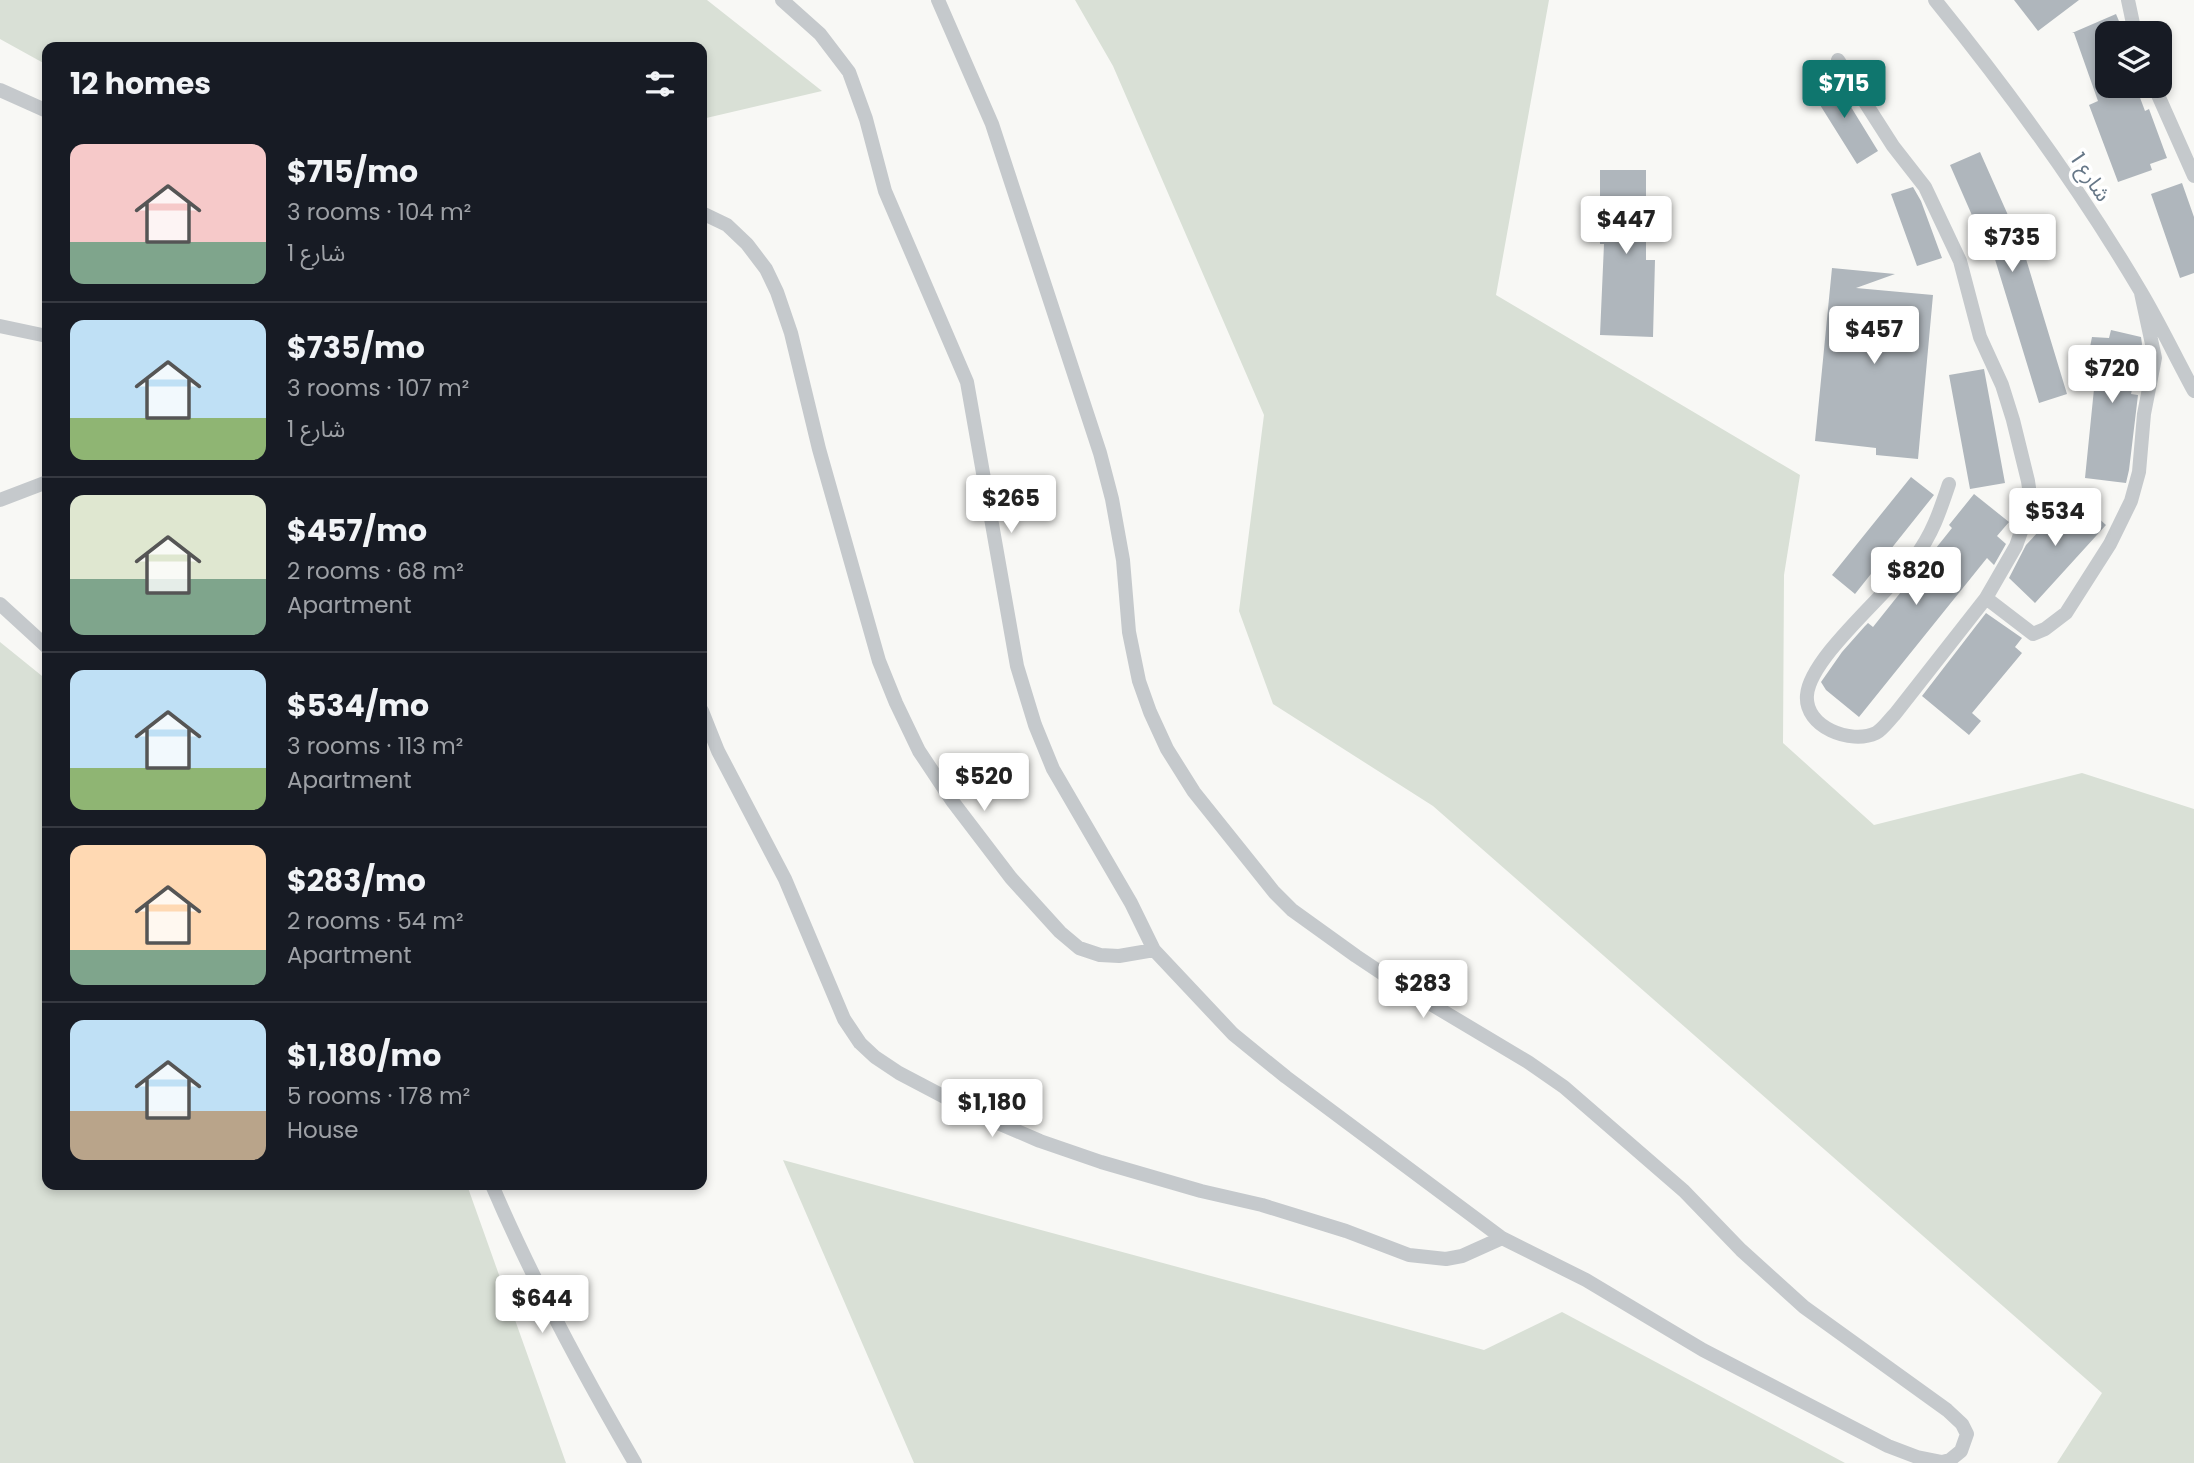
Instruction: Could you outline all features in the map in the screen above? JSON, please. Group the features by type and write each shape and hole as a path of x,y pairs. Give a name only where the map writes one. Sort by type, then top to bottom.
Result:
{"street":[{"path":"782,0 820,34 839,56 852,80 866,119 885,191 951,339 967,382 1017,666 1035,725 1053,769 1131,903 1154,950 1233,1034 1306,1092 1502,1238 1586,1280 1703,1350 1888,1446 1937,1461 1950,1460 1962,1451 1967,1434 1962,1424 1947,1410 1804,1307 1741,1250 1684,1191 1564,1087 1528,1062 1404,988 1292,909 1274,892 1194,792 1167,748 1139,681 1129,632 1127,597 1116,523 1100,453 992,124 938,0"},
{"name":"شارع 1","path":"1935,0 2018,107 2111,243 2194,391"},
{"path":"2127,0 2132,21"},
{"path":"1838,60 1893,146 1925,187 1960,261 1980,337 2013,419 2030,495 2029,509 2016,546 1986,598 1895,714 1878,732 1858,737 1829,729 1810,711 1807,694 1811,676 1829,651 1916,556 1934,529 1949,484"},
{"path":"0,90 42,109"},
{"path":"2159,98 2194,176"},
{"path":"707,215 727,225 747,244 766,268 777,292 791,333 819,449 879,661 895,703 919,751 953,802 1011,878 1060,932 1079,948 1100,955 1119,956 1154,950"},
{"path":"1986,598 2033,634 2045,629 2066,613 2122,521 2139,472 2144,414 2155,358 2141,293"},
{"path":"0,326 42,335"},
{"path":"0,500 42,483"},
{"path":"0,604 42,643"},
{"path":"707,724 718,751 785,879 844,1019 860,1043 883,1063 965,1108 1040,1141 1201,1191 1262,1205 1346,1231 1409,1255 1446,1259 1462,1256 1502,1238"},
{"path":"494,1190 524,1261 558,1328 635,1463"}],"shaded area":[{"path":"0,0 707,0 822,91 707,118 707,42 42,42 42,62 0,39"},
{"path":"1075,0 1549,0 1496,295 1800,475 1784,575 1783,743 1874,825 2082,773 2194,809 2194,1463 2057,1463 2102,1393 1433,806 1273,704 1239,611 1264,415 1113,66"},
{"path":"0,642 42,676 42,1190 469,1190 566,1463 0,1463"},
{"path":"783,1160 1484,1350 1562,1312 1845,1463 914,1463"}],"building":[{"path":"2014,0 2079,0 2038,31"},
{"path":"2116,14 2119,21 2100,21"},
{"path":"2095,23 2095,92 2074,33"},
{"path":"1832,76 1878,151 1857,164 1810,89"},
{"path":"2097,98 2140,98 2145,111 2149,109 2167,158 2150,164 2152,170 2118,182 2089,105 2098,101"},
{"path":"1980,152 2023,249 2067,394 2039,403 1990,243 1985,245 1950,165"},
{"path":"1600,170 1646,170 1646,260 1655,260 1653,337 1600,335 1604,244 1600,244"},
{"path":"2182,183 2194,217 2194,273 2180,278 2151,194"},
{"path":"1913,187 1921,201 1942,258 1917,266 1891,194"},
{"path":"1832,268 1895,274 1856,288 1933,295 1918,459 1876,455 1876,448 1815,441"},
{"path":"2111,330 2141,337 2142,344 2131,394 2138,395 2126,483 2085,478 2095,379 2084,377 2092,337 2109,338"},
{"path":"1984,369 2005,483 1970,489 1949,375"},
{"path":"1911,477 1934,495 1855,594 1832,575"},
{"path":"1974,494 2009,522 1997,536 2006,544 1994,565 1987,558 1859,717 1826,690 1821,682 1865,626 1868,623 1873,627 1952,528 1949,525"},
{"path":"2073,495 2106,525 2035,603 2009,578 2026,545"},
{"path":"1986,613 2022,638 2015,647 2022,653 1972,713 1981,721 1969,735 1922,696"}]}
